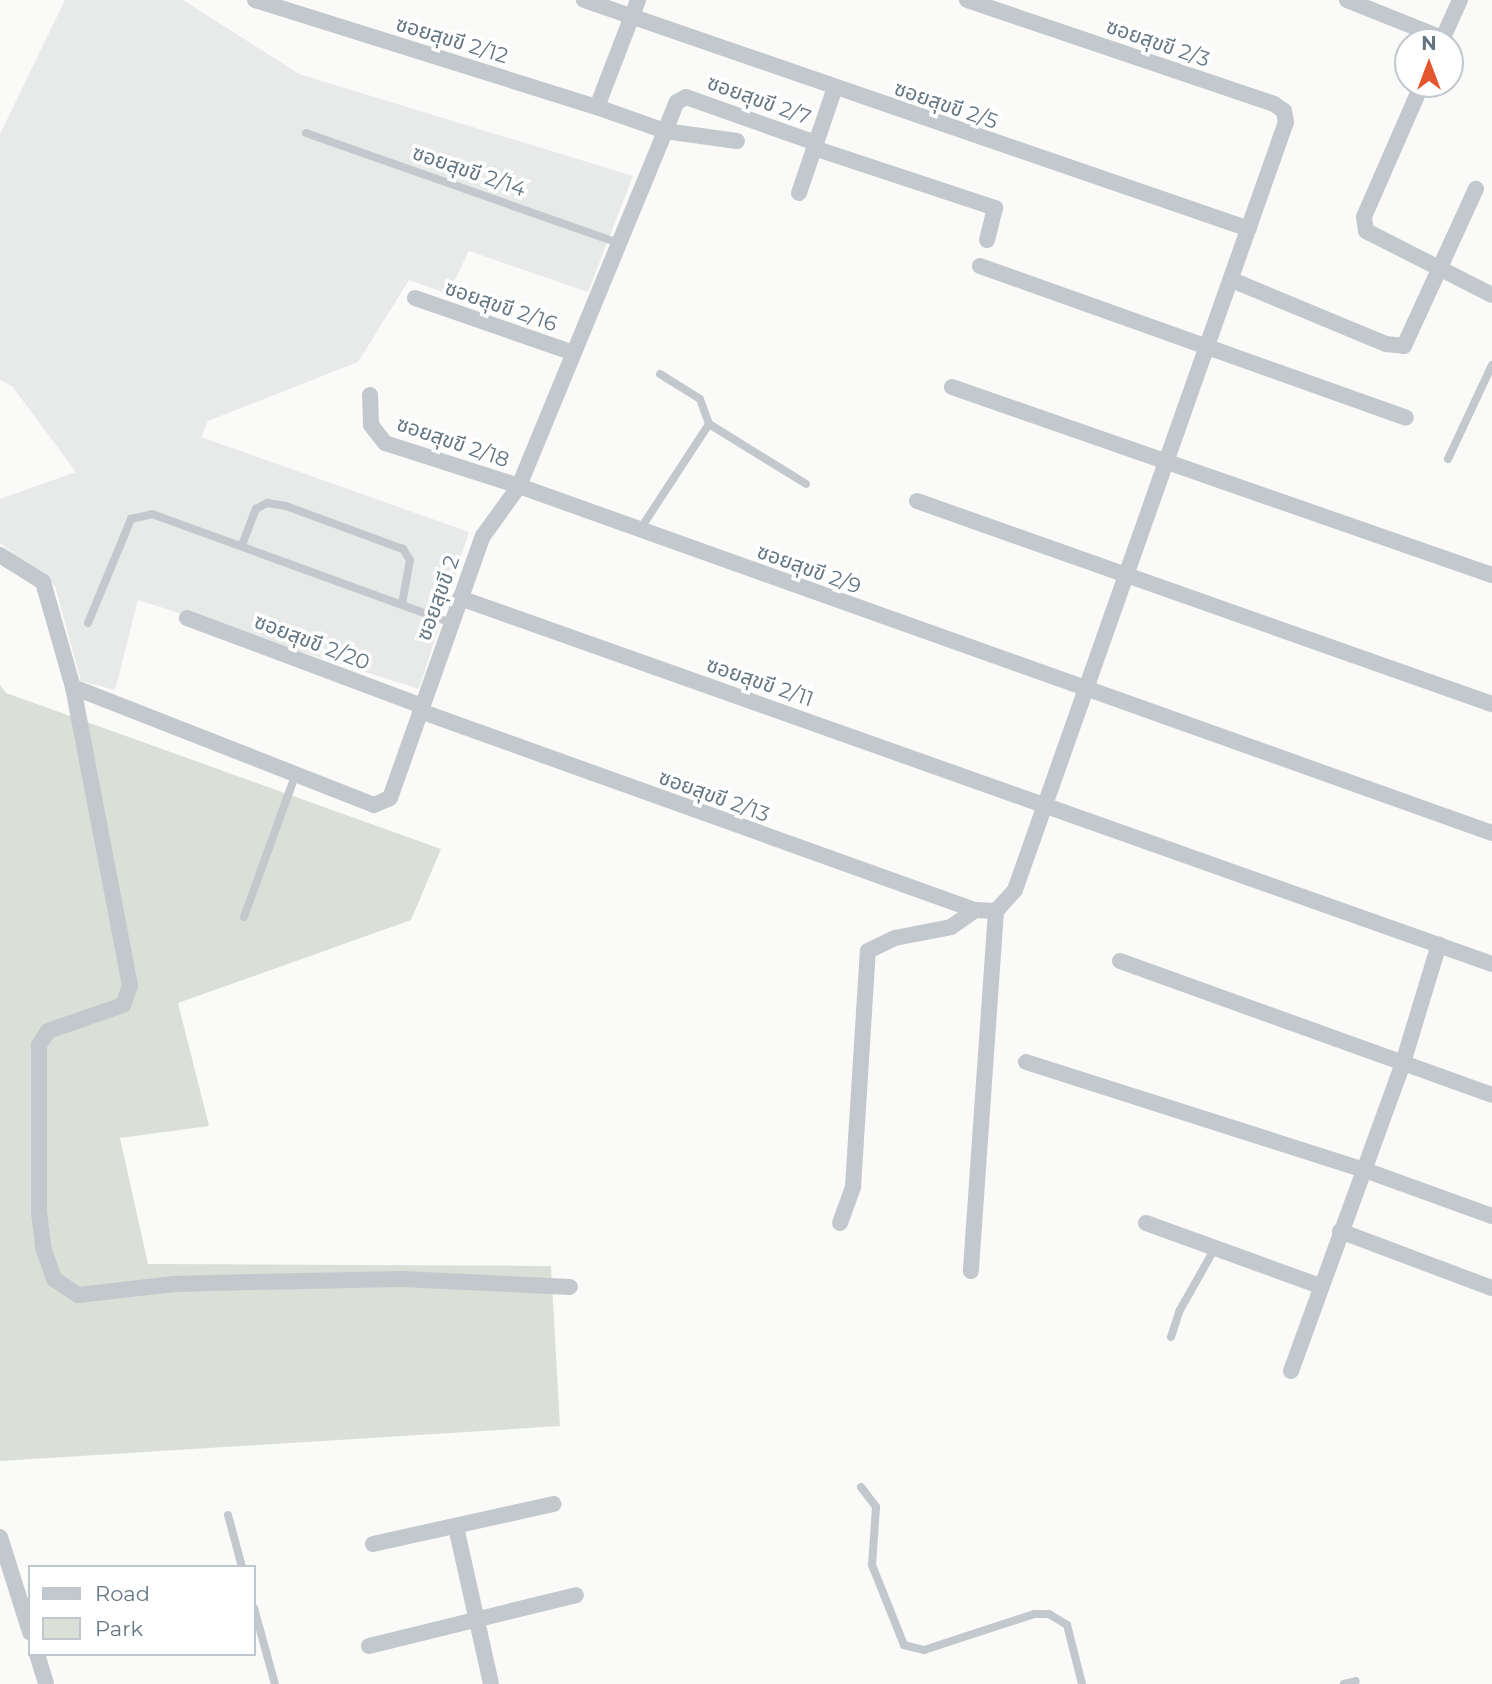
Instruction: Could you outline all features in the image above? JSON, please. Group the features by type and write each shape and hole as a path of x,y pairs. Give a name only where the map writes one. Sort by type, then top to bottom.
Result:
{"street":[{"name":"ซอยสุขขี 2/12","path":"255,0 597,107"},
{"name":"ซอยสุขขี 2/5","path":"584,0 834,90 1249,229"},
{"path":"638,0 597,107 665,131 737,141"},
{"name":"ซอยสุขขี 2/3","path":"967,0 1274,104 1284,111 1286,122 1249,229"},
{"path":"1347,0 1414,28"},
{"path":"1447,28 1460,0"},
{"path":"799,193 834,90"},
{"name":"ซอยสุขขี 2/7","path":"665,131 677,102 686,97 815,146"},
{"path":"1416,98 1364,226 1371,236 1492,295"},
{"name":"ซอยสุขขี 2","path":"73,687 295,776 374,804 384,803 395,791 421,708 484,536 519,486 665,131"},
{"path":"815,146 995,208 987,240"},
{"path":"1232,280 1395,348 1404,346 1476,189"},
{"path":"971,1271 996,911 1015,890 1249,229"},
{"path":"980,265 1209,345 1406,418"},
{"name":"ซอยสุขขี 2/16","path":"415,298 574,353"},
{"path":"953,387 1166,458 1492,575"},
{"name":"ซอยสุขขี 2/18","path":"370,395 371,425 385,443 519,486"},
{"name":"ซอยสุขขี 2/9","path":"519,486 1492,833"},
{"path":"917,501 1492,704"},
{"path":"0,555 43,582 73,687 130,986 124,1005 48,1031 39,1045 39,1212 44,1250 54,1279 78,1295 174,1284 402,1279 570,1287"},
{"name":"ซอยสุขขี 2/11","path":"460,598 1492,964"},
{"name":"ซอยสุขขี 2/20","path":"187,618 421,708"},
{"name":"ซอยสุขขี 2/13","path":"421,708 975,910 996,911"},
{"path":"840,1223 853,1187 868,951 895,938 951,927 975,910"},
{"path":"1291,1371 1362,1169 1402,1066 1440,944"},
{"path":"1120,961 1402,1066 1492,1095"},
{"path":"1026,1062 1362,1169 1492,1216"},
{"path":"1146,1223 1320,1286"},
{"path":"1340,1231 1492,1288"},
{"path":"373,1544 554,1504"},
{"path":"456,1527 491,1684"},
{"path":"0,1537 28,1626"},
{"path":"369,1646 576,1595"},
{"path":"38,1656 46,1684"}],"lane":[{"name":"ซอยสุขขี 2/14","path":"306,132 619,243"},
{"path":"1448,459 1492,365"},
{"path":"660,374 700,399 709,424 806,484"},
{"path":"639,531 709,424"},
{"path":"242,545 256,509 267,503 377,539 408,553 401,604"},
{"path":"88,623 131,519 152,514 451,623"},
{"path":"244,917 295,776"},
{"path":"1171,1337 1180,1310 1215,1248"},
{"path":"861,1487 876,1507 870,1559 904,1645 924,1650 1034,1614 1049,1614 1067,1625 1082,1684"},
{"path":"228,1515 241,1565"},
{"path":"256,1615 275,1684"},
{"path":"1344,1684 1356,1681"}],"shaded area":[{"path":"65,0 183,0 299,74 633,176 588,292 469,251 448,294 409,280 358,362 208,421 201,437 469,532 419,689 138,600 115,690 81,681 55,586 0,543 0,499 76,472 12,386 0,380 0,134"}],"green space":[{"path":"0,685 6,693 441,849 411,920 178,1003 209,1126 120,1138 148,1264 551,1266 560,1426 0,1461"}]}
